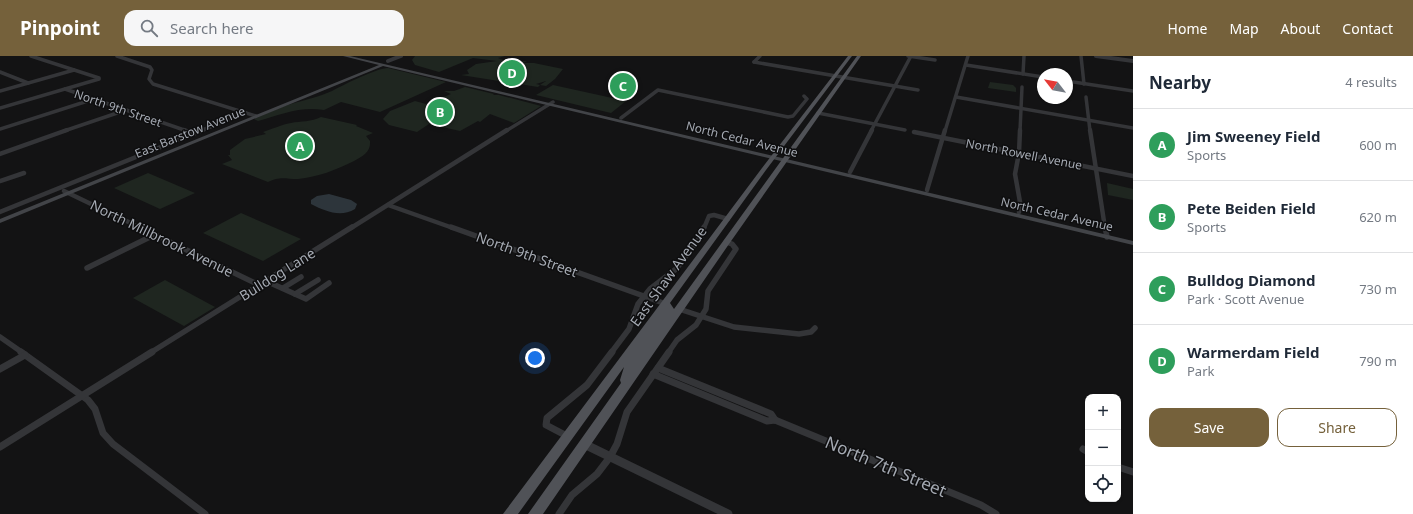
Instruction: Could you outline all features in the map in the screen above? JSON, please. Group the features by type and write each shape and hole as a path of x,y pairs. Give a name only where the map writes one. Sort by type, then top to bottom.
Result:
{"main road":[{"name":"North Cedar Avenue","path":"345,56 384,63"},
{"name":"North Cedar Avenue","path":"356,56 656,130 676,132 720,141 899,188 945,194 1106,234 1133,243"},
{"name":"East Shaw Avenue","path":"510,514 774,156 850,56"},
{"name":"East Shaw Avenue","path":"535,514 859,56"},
{"name":"East Barstow Avenue","path":"0,221 251,115 384,63"},
{"path":"818,113 814,110 819,104 819,97"},
{"name":"North Cedar Avenue","path":"551,103 621,118 774,156"},
{"name":"North Cedar Avenue","path":"785,159 850,172 908,186 926,192 1133,239"},
{"path":"859,178 864,177 908,186"},
{"name":"East Barstow Avenue","path":"0,217 66,192"},
{"path":"679,309 675,302 707,258 710,243"},
{"path":"622,389 630,365 669,312 669,308 666,304"}],"street":[{"name":"North 9th Street","path":"31,56 99,79 65,89"},
{"path":"118,56 150,67 152,70 149,79 153,84 251,115"},
{"name":"East Barstow Avenue","path":"384,63 401,56"},
{"path":"760,56 754,62 918,90"},
{"path":"908,56 935,60"},
{"path":"850,172 911,56"},
{"path":"926,192 968,56"},
{"path":"1023,74 1024,56"},
{"path":"1081,56 1084,84"},
{"path":"1096,56 1133,61"},
{"path":"966,65 1037,76"},
{"path":"0,91 74,70"},
{"path":"0,72 29,83"},
{"path":"1073,82 1133,91"},
{"path":"1019,212 1020,202 1015,174 1019,153 1022,87"},
{"name":"North 9th Street","path":"65,89 194,134"},
{"path":"0,108 65,89"},
{"path":"621,118 658,90 788,117 793,116 806,100 804,96"},
{"path":"956,97 1133,128"},
{"path":"1086,97 1106,234"},
{"path":"0,129 94,99"},
{"name":"Bulldog Lane","path":"0,447 551,103"},
{"path":"0,154 126,110"},
{"path":"818,113 905,130"},
{"path":"0,212 194,134 251,115"},
{"name":"North Rowell Avenue","path":"914,132 1133,176"},
{"path":"0,181 24,172"},
{"name":"North Millbrook Avenue","path":"66,192 259,285"},
{"name":"North 9th Street","path":"388,205 666,304"},
{"path":"567,436 548,426 545,420 587,384 629,329 637,306 644,296 676,269 701,236 709,216 714,215 728,219"},
{"path":"87,268 154,235"},
{"path":"559,514 572,496 597,474 610,457 617,444 627,412 677,340 696,325 706,309 708,291 736,249 732,244 726,242"},
{"path":"283,288 300,277"},
{"path":"295,294 318,280"},
{"path":"266,281 306,299 329,283"},
{"path":"679,309 726,326 799,334 811,332 815,328"},
{"path":"0,337 92,404 100,429 113,444 205,514"},
{"path":"0,369 25,355"},
{"name":"North 7th Street","path":"658,368 771,414 775,420"},
{"name":"North 7th Street","path":"653,374 767,421 775,420 981,505 996,514"},
{"path":"584,444 728,514"},
{"path":"1121,468 1133,472"}],"shaded area":[{"path":"415,56 505,56 498,58 509,62 527,61 523,63 534,63 563,69 555,79 546,86 540,85 538,87 461,75 469,74 467,70 476,64 497,61 473,58 439,72 415,65 412,60","holes":["546,81 540,85 536,84"]},
{"path":"388,68 446,82 380,112 341,102 324,110 299,110 283,113 258,121 254,119 277,109 317,97 368,74"},
{"path":"990,82 1013,85 1016,88 1016,92 988,88"},
{"path":"553,85 626,101 611,113 536,95"},
{"path":"465,87 541,106 514,123 490,114 480,122 478,121 460,131 429,124 417,132 389,125 383,119 390,111 415,101 426,104 451,94 444,91 454,91"},
{"path":"321,117 357,125 356,126 373,133 366,136 370,141 368,151 354,161 327,173 298,179 279,178 268,182 222,164 232,160 228,155 230,155 230,150 245,139 266,134 263,132 283,125 295,122 310,121"},
{"path":"148,173 195,193 160,209 114,188"},
{"path":"1107,183 1133,189 1133,200 1108,195"},
{"path":"329,194 351,200 357,204 355,209 349,212 338,213 327,211 311,204 311,200 317,196"},
{"path":"241,213 301,239 263,261 203,233"},
{"path":"165,280 215,307 184,326 133,298"}],"place":[{"name":"Warmerdam Field","path":"512,73"},
{"name":"Bulldog Diamond","path":"623,86"},
{"name":"Pete Beiden Field","path":"440,112"},
{"name":"Jim Sweeney Field","path":"300,146"}]}
